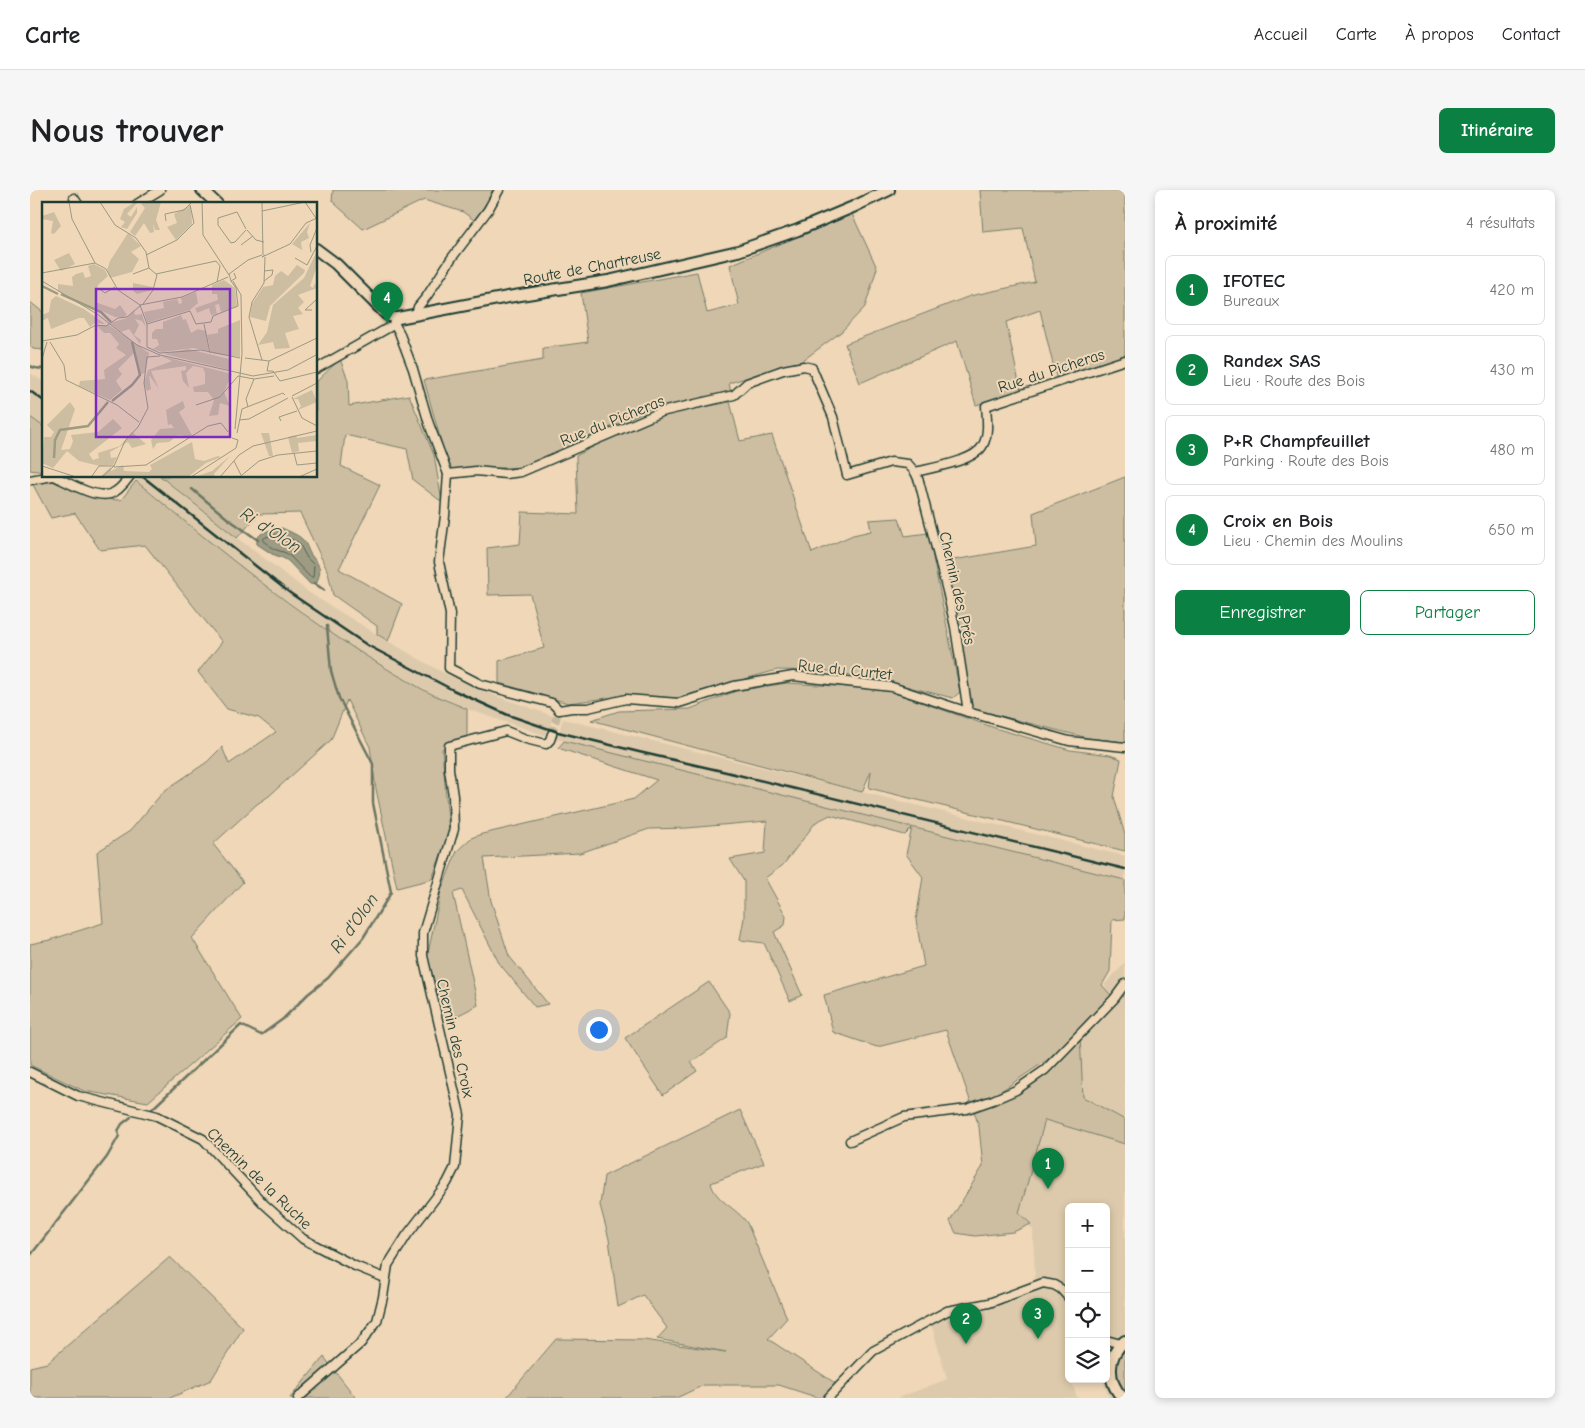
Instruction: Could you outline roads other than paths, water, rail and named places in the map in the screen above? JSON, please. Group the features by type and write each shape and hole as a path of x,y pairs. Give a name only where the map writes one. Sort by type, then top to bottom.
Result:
{"main road":[{"path":"202,190 215,202"},
{"name":"Route de Chartreuse","path":"394,321 416,314 608,281 738,251 853,208 889,190"},
{"path":"318,250 336,264 394,321"},
{"path":"1110,1355 1123,1343"},
{"path":"1110,1372 1112,1383 1123,1398"}],"street":[{"path":"140,202 160,190"},
{"path":"416,314 418,307 428,296 451,259 488,210 499,190"},
{"path":"318,368 394,321 413,369 429,424 448,474"},
{"name":"Rue du Picheras","path":"448,474 476,471 506,474 522,472 661,412 734,395 747,383 783,370 804,366 812,368 834,417 846,475 891,462 908,464 915,472 971,457 983,447 987,428 986,406 1125,360"},
{"name":"Chemin des Prés","path":"915,472 955,627 968,712"},
{"name":"Rue du Curtet","path":"448,474 440,562 450,614 449,668 480,684 552,703 558,713 572,708 588,708 626,699 679,703 734,686 793,676 892,687 1069,742 1125,747"},
{"path":"59,478 96,494 110,494 118,490 128,479"},
{"name":"Chemin des Croix","path":"298,1398 361,1343 377,1321 384,1297 388,1265 407,1235 447,1183 455,1167 460,1115 423,956 423,933 454,829 449,746 506,731 526,740 546,744 552,734"},
{"path":"850,1142 904,1117 966,1109 994,1100 1016,1090 1045,1070 1114,999 1125,984"},
{"name":"Chemin de la Ruche","path":"30,1072 78,1096 157,1116 204,1139 264,1204 304,1239 355,1266 385,1278"},
{"path":"828,1398 873,1351 947,1312 989,1303 1043,1283 1054,1284 1065,1294"},
{"path":"1110,1341 1123,1343"}],"water":[{"path":"282,528 299,536 306,543 320,568 316,585 310,584 288,561 272,554 257,544 261,534"}],"waterway":[{"name":"Ri d'Olon","path":"30,366 42,369"},
{"name":"Ri d'Olon","path":"192,489 227,518 258,540"},
{"name":"Ri d'Olon","path":"314,583 324,590"},
{"name":"Ri d'Olon","path":"151,1110 241,1025 261,1035 283,1019 308,994 328,978 363,938 391,892 373,803 373,764 339,698 331,671 327,626"},
{"name":"Ri d'Olon","path":"30,1256 107,1157 119,1136 118,1131 122,1124 131,1117"}],"tunnel":[{"path":"552,734 557,716"}],"railway":[{"path":"30,391 42,400"},
{"path":"145,478 290,593 367,645 453,690 508,715 558,732 1125,869"}],"place":[{"name":"Croix en Bois","path":"387,323"},
{"name":"IFOTEC","path":"1048,1189"},
{"name":"P+R Champfeuillet","path":"1038,1339"},
{"name":"Randex SAS","path":"966,1344"}]}
